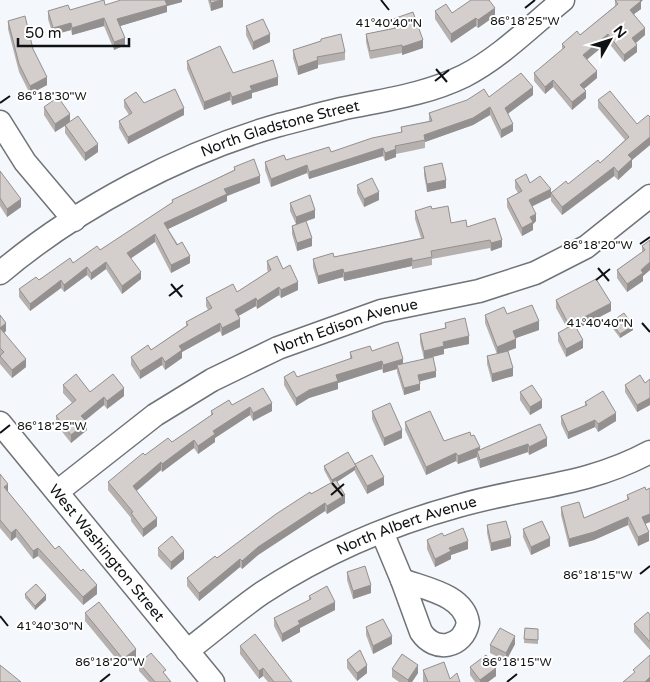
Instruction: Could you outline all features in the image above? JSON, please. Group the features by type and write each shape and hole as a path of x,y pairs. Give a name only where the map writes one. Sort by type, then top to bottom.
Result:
{"street":[{"name":"North Gladstone Street","path":"0,273 74,220 126,189 177,164 276,126 339,110 407,97 443,86 483,65 563,0"},
{"path":"0,122 25,162 74,220"},
{"name":"North Edison Avenue","path":"57,492 155,415 220,376 278,348 381,311 479,291 535,273 586,247 650,196"},
{"name":"West Washington Street","path":"0,423 213,682"},
{"name":"North Albert Avenue","path":"187,651 232,615 290,576 328,555 382,532 460,505 573,482 615,469 650,452"},
{"path":"382,532 402,580"}],"building":[{"path":"104,0 105,5 121,0 165,0 167,5 117,19 125,38 114,42 104,18 72,28 71,23 53,28 48,11 68,5 70,10"},
{"path":"210,0 221,0 211,3"},
{"path":"471,0 489,0 495,8 478,20 476,18 451,34 435,11 446,4 452,13"},
{"path":"615,0 641,1 630,10 645,28 632,38 637,45 624,55 608,34 583,55 597,71 580,85 586,91 572,102 553,80 545,87 534,73 565,47 562,44 577,31 580,35 618,4"},
{"path":"413,12 423,40 402,47 402,45 370,51 366,34 396,28 393,19"},
{"path":"25,16 33,49 47,77 30,86 19,64 8,21"},
{"path":"263,19 270,34 253,42 246,26"},
{"path":"341,34 345,52 317,57 318,60 298,67 293,50 321,41 321,39"},
{"path":"220,46 233,73 273,60 278,77 250,86 252,90 232,97 230,92 204,102 187,61"},
{"path":"521,73 533,87 505,108 513,124 501,130 490,107 473,118 424,135 425,140 395,146 396,149 385,153 383,148 309,172 307,165 271,179 265,162 284,155 286,160 329,147 331,152 372,138 402,132 401,127 432,121 429,113 467,100 484,89 489,97"},
{"path":"175,89 184,108 128,137 119,121 132,113 124,100 136,92 144,103"},
{"path":"610,91 637,124 648,115 650,117 650,137 628,155 632,159 618,172 614,167 562,207 551,193 566,181 568,184 598,160 600,163 629,137 598,100"},
{"path":"58,97 70,114 55,124 44,107"},
{"path":"78,116 98,144 85,153 65,125"},
{"path":"254,159 260,176 224,189 227,194 164,223 177,245 182,242 190,256 171,265 155,234 127,253 141,272 122,286 106,262 91,273 87,267 64,285 61,280 30,304 19,289 36,277 39,280 70,258 73,263 97,246 100,250 173,202 172,200 235,170 234,167"},
{"path":"442,163 446,180 427,184 424,167"},
{"path":"0,171 21,199 7,209 0,198"},
{"path":"526,174 530,183 540,176 551,189 529,200 536,214 530,217 533,222 522,228 507,199 522,191 515,180"},
{"path":"372,178 379,192 364,199 357,185"},
{"path":"310,195 315,210 296,217 290,203"},
{"path":"431,206 432,209 448,206 451,223 466,220 467,227 495,218 502,240 491,243 490,240 431,251 432,257 412,261 412,258 344,273 343,269 318,276 313,259 333,253 334,257 424,238 415,211"},
{"path":"306,221 312,238 297,243 292,226"},
{"path":"650,240 650,262 641,270 643,273 627,284 617,270 645,250 642,246"},
{"path":"277,256 283,269 290,265 298,282 281,290 279,287 257,301 256,298 235,310 240,319 222,328 220,323 179,346 182,350 165,362 162,357 140,371 131,357 148,345 151,350 188,325 186,322 212,308 206,298 233,284 237,292 271,270 267,261"},
{"path":"596,279 611,303 569,325 556,300"},
{"path":"532,305 539,321 513,331 516,339 497,347 485,315 504,307 507,314"},
{"path":"624,313 633,326 620,334 611,322"},
{"path":"0,315 6,323 0,328"},
{"path":"465,318 469,336 443,342 444,346 424,351 420,334 446,328 445,323"},
{"path":"574,324 583,340 566,349 558,333"},
{"path":"0,328 26,359 12,370 0,356 4,352 0,348"},
{"path":"398,342 403,359 383,365 382,361 336,375 338,381 309,390 296,398 284,377 294,371 297,377 352,358 350,352 370,346 372,351"},
{"path":"508,351 513,368 492,374 487,356"},
{"path":"433,357 436,371 418,375 420,384 404,388 397,365"},
{"path":"76,374 90,392 113,374 124,388 107,401 104,397 81,416 87,422 71,435 56,416 76,400 63,385"},
{"path":"640,375 645,383 650,379 650,398 637,405 625,385"},
{"path":"532,385 542,400 530,407 520,392"},
{"path":"263,388 272,403 253,413 250,407 213,431 215,434 198,446 194,440 162,464 161,462 133,486 157,518 143,529 131,513 133,512 108,482 143,453 145,455 168,438 172,442 213,414 211,411 229,400 232,405"},
{"path":"603,391 616,413 598,424 595,420 568,432 561,416 587,405 585,402"},
{"path":"390,403 402,430 384,438 372,411"},
{"path":"430,411 444,441 470,432 471,436 474,435 480,447 458,456 456,453 426,467 405,422"},
{"path":"540,424 547,438 529,447 528,444 480,460 477,451"},
{"path":"348,452 356,466 332,480 324,466"},
{"path":"372,455 384,477 367,486 355,464"},
{"path":"0,474 8,484 4,487 55,549 59,546 81,571 83,569 97,585 83,597 38,548 33,551 16,529 11,533 0,520"},
{"path":"336,480 345,495 327,506 325,503 258,547 242,561 240,559 199,593 187,578 215,556 217,558 276,514 310,492 311,494"},
{"path":"645,487 646,490 650,488 650,514 642,517 649,532 638,537 628,517 594,532 569,539 561,507 579,502 584,518 629,499 627,495"},
{"path":"506,521 511,538 491,543 487,525"},
{"path":"542,521 550,538 531,547 523,529"},
{"path":"463,528 468,541 449,548 451,551 435,559 427,540 442,533 444,536"},
{"path":"172,536 184,551 171,562 158,548"},
{"path":"365,566 371,585 353,591 347,572"},
{"path":"36,584 46,595 35,606 25,594"},
{"path":"327,586 335,602 298,621 300,624 282,634 274,618 311,599 309,596"},
{"path":"99,602 136,649 123,659 85,613"},
{"path":"648,612 650,615 650,642 634,624"},
{"path":"383,619 392,636 373,646 366,627"},
{"path":"500,628 515,636 506,653 490,645"},
{"path":"525,628 538,629 538,640 524,639"},
{"path":"255,634 292,682 274,682 263,668 259,671 240,646"},
{"path":"360,650 367,665 357,673 347,660"},
{"path":"151,653 166,670 163,672 171,682 155,682 139,663"},
{"path":"402,654 418,665 408,680 392,669"},
{"path":"486,655 496,668 480,680 470,667"},
{"path":"650,655 650,677 645,682 623,682 635,672 633,670"},
{"path":"444,662 450,679 457,673 460,682 428,682 423,670"},
{"path":"0,665 21,682 0,682"}]}
